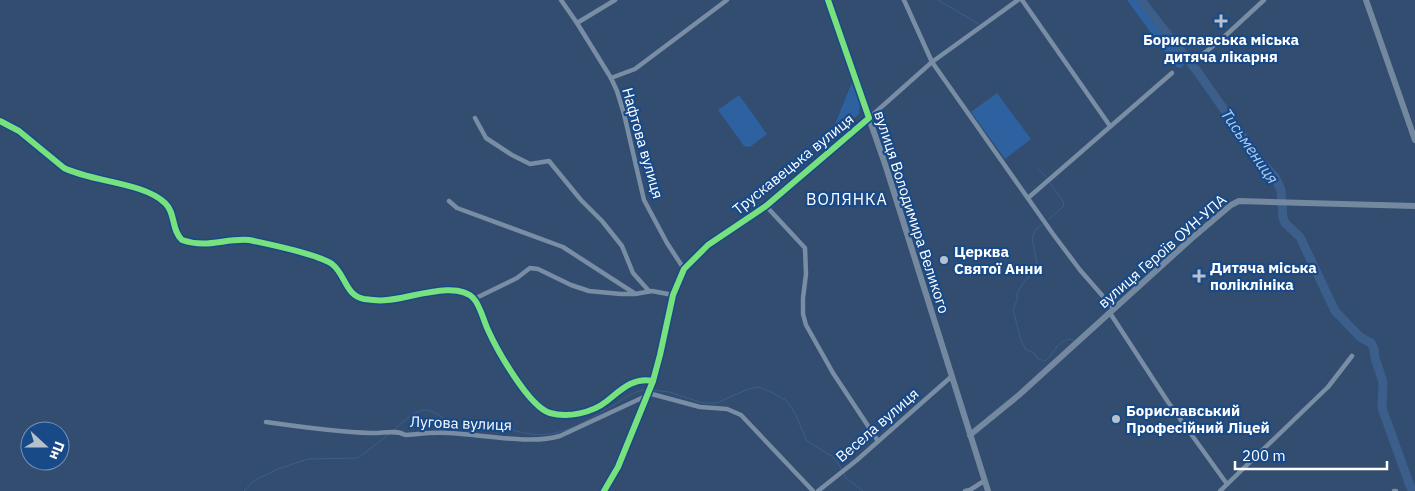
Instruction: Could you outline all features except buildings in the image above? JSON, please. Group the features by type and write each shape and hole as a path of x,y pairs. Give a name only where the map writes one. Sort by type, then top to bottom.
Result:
{"street":[{"name":"Нафтова вулиця","path":"561,0 611,78 624,114 644,200 666,244 684,269"},
{"path":"577,23 615,0"},
{"path":"611,78 635,69 727,0"},
{"name":"вулиця Володимира Великого","path":"828,0 869,118 988,491"},
{"path":"904,0 932,62 1080,270 1112,311 1168,402 1227,484"},
{"path":"869,118 932,62 1020,0 1110,126"},
{"path":"1202,55 1224,38 1264,0"},
{"path":"1366,0 1415,140"},
{"path":"1028,198 1172,73"},
{"path":"475,118 486,138 519,158 530,164 549,161 622,246 633,273 649,291"},
{"name":"Трускавецька вулиця","path":"604,491 618,467 650,390 660,356 673,295 684,269 708,246 766,206 869,118"},
{"path":"0,121 19,131 70,171 96,179 125,184 159,198 169,207 175,230 182,240 202,245 240,239 249,240 322,259 337,268 350,292 364,298 385,301 450,290 466,294 474,299 489,333 523,390 543,410 561,415 583,413 607,402 620,389 643,379 650,390 700,407 727,409 741,415 813,491"},
{"name":"вулиця Героїв ОУН-УПА","path":"970,435 1019,395 1231,205 1239,200 1415,206"},
{"path":"449,201 456,208 563,247 636,294"},
{"path":"766,206 805,248 806,274 803,314 806,325 833,373 878,441"},
{"path":"474,299 517,278 530,268 538,269 571,285 589,291 636,294 649,291 673,295"},
{"path":"1220,491 1328,387 1352,356"},
{"name":"Весела вулиця","path":"818,491 846,469 952,376"},
{"name":"Лугова вулиця","path":"266,422 374,434 400,432 405,435 446,433 550,439 560,436 650,390"},
{"path":"965,491 984,481"}],"shaded area":[{"path":"1127,0 1137,0 1153,23 1186,62 1181,68 1176,67"},
{"path":"852,82 860,105 859,114 828,142"},
{"path":"997,93 1031,139 1005,159 971,112"},
{"path":"739,95 767,134 750,147 744,146 718,110"}],"waterway":[{"path":"938,0 979,24"},
{"name":"Тисьмениця","path":"1141,0 1197,71 1258,158 1275,177 1281,190 1285,223 1300,237 1335,311 1360,337 1371,343 1383,382 1382,408 1413,491"},
{"path":"1039,169 1046,177"},
{"path":"1049,219 1063,207 1064,203 1050,183"},
{"path":"1042,225 1036,229 1032,238 1037,264 1035,270 1022,284 1013,310 1021,340 1026,350 1033,352 1038,359 1045,361 1060,343 1069,339 1074,340"},
{"path":"652,390 669,392 703,403 717,403 748,389 759,387 771,392 787,401 796,415 806,440 833,457 846,478 863,491"},
{"path":"394,430 413,414 426,410 434,412 452,424 460,426 491,426 530,434 546,435 576,426 633,393 648,390"},
{"path":"244,491 255,480 278,469 308,459 358,458 389,434"}],"cycle path":[{"path":"604,491 618,467 653,381 673,295 684,269 708,245 766,206 869,118 828,0"},
{"path":"0,121 19,131 64,168 75,173 131,186 155,196 168,207 176,231 182,240 200,244 249,240 316,257 325,260 337,268 349,289 358,297 364,299 387,300 445,290 467,293 474,299 480,309 486,327 514,377 533,400 542,409 550,413 572,415 594,409 628,385 639,381 653,381"}],"place":[{"name":"Бориславська міська дитяча лікарня","path":"1221,21"},
{"name":"Церква Святої Анни","path":"944,260"},
{"name":"Дитяча міська поліклініка","path":"1199,276"},
{"name":"Бориславський Професійний Ліцей","path":"1116,419"}],"district":[{"name":"ВОЛЯНКА","path":"847,199"}]}
